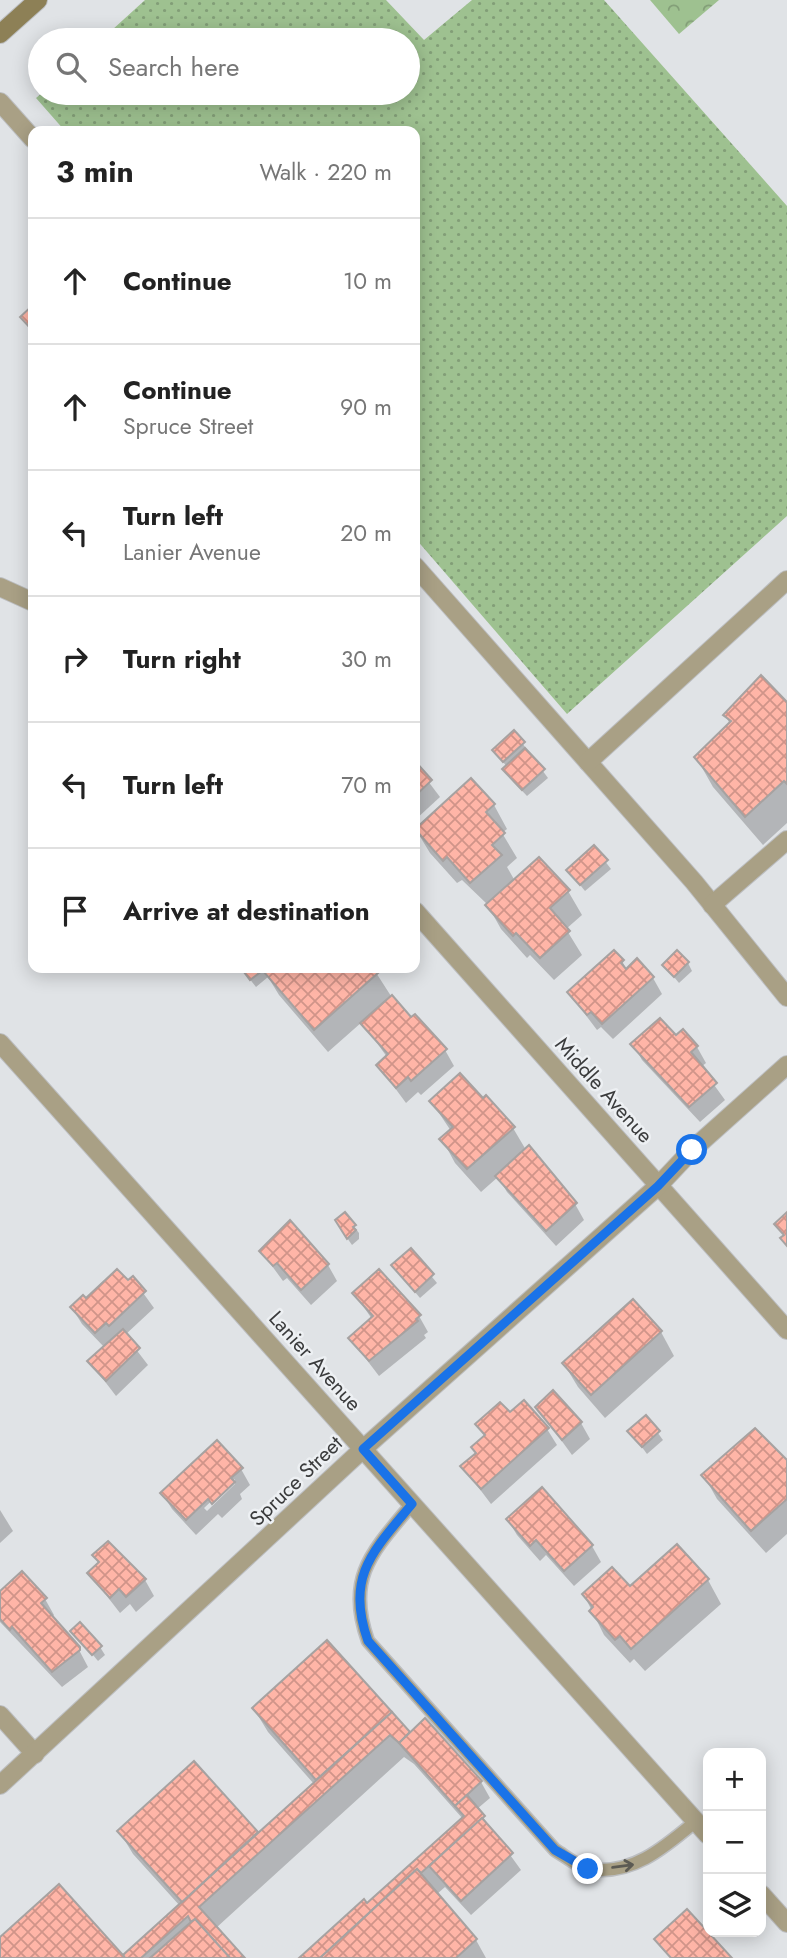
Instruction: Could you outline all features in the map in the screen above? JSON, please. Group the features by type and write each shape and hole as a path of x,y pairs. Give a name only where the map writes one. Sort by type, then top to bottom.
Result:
{"main road":[{"path":"0,34 38,0"}],"street":[{"path":"0,102 28,133"},
{"path":"420,572 712,905 787,997"},
{"path":"588,762 787,580"},
{"path":"0,587 28,600"},
{"path":"712,905 787,840"},
{"name":"Middle Avenue","path":"420,917 787,1330"},
{"name":"Lanier Avenue","path":"0,1043 702,1828"},
{"name":"Spruce Street","path":"0,1785 363,1449 658,1186 692,1150 787,1065"},
{"path":"0,1715 34,1754"},
{"path":"766,1900 787,1923"}],"lane":[{"path":"412,1504 370,1555 360,1587 361,1622 368,1641 555,1850 588,1869 631,1866 702,1828"}],"green space":[{"path":"145,0 386,0 413,28 114,28"},
{"path":"472,0 604,0 787,206 787,516 567,714 420,544 420,126 61,126 42,105 420,105 420,36 424,40"},
{"path":"650,0 719,0 679,34"}],"building":[{"path":"28,310 28,326 20,317"},
{"path":"761,675 787,702 787,784 784,781 745,817 694,757 731,721 723,715"},
{"path":"514,730 525,742 503,762 492,750"},
{"path":"525,748 545,769 522,790 502,769"},
{"path":"420,767 432,780 420,791"},
{"path":"471,778 495,804 486,812 505,833 492,845 502,855 470,883 447,857 443,861 420,835 420,824"},
{"path":"594,845 608,860 580,885 566,870"},
{"path":"539,857 570,890 550,908 570,931 540,958 516,933 513,936 485,905"},
{"path":"614,950 624,960 621,963 626,969 637,958 654,977 602,1024 591,1012 587,1015 567,992"},
{"path":"677,950 689,962 674,977 662,965"},
{"path":"245,973 259,973 250,980"},
{"path":"265,973 378,973 314,1030"},
{"path":"392,995 411,1017 415,1014 447,1049 411,1081 408,1077 396,1088 376,1065 388,1054 360,1023"},
{"path":"660,1018 676,1035 683,1029 698,1046 691,1052 717,1083 689,1107 630,1044"},
{"path":"460,1073 483,1098 486,1095 515,1127 467,1169 439,1139 453,1127 429,1101"},
{"path":"529,1145 577,1203 546,1231 495,1176"},
{"path":"345,1212 356,1225 353,1227 356,1230 347,1239 335,1220"},
{"path":"787,1212 787,1246 780,1238 784,1235 774,1224"},
{"path":"290,1220 329,1264 301,1290 277,1263 273,1266 259,1251"},
{"path":"411,1248 434,1274 415,1292 391,1265"},
{"path":"117,1269 128,1280 133,1276 146,1291 109,1326 106,1323 95,1333 70,1307 83,1295 86,1298"},
{"path":"379,1269 421,1315 416,1319 418,1321 369,1361 348,1338 373,1316 352,1293"},
{"path":"633,1299 662,1331 591,1395 562,1363"},
{"path":"123,1329 140,1348 106,1381 87,1361"},
{"path":"553,1390 582,1422 562,1440 535,1407"},
{"path":"524,1400 549,1428 481,1489 460,1466 476,1453 471,1447 485,1435 475,1424 500,1402 510,1412"},
{"path":"646,1415 660,1431 642,1447 627,1431"},
{"path":"755,1428 787,1460 787,1499 751,1531 701,1475"},
{"path":"217,1440 243,1468 231,1478 235,1482 212,1504 208,1499 186,1520 160,1493"},
{"path":"542,1487 593,1545 564,1571 536,1540 530,1546 506,1519"},
{"path":"108,1541 146,1579 126,1597 119,1589 110,1598 87,1573 99,1562 92,1555"},
{"path":"677,1544 709,1579 631,1649 620,1636 615,1640 589,1611 593,1607 582,1594 612,1567 630,1586"},
{"path":"22,1571 47,1598 41,1603 80,1647 80,1650 52,1672 12,1627 10,1630 0,1619 0,1591"},
{"path":"80,1622 102,1646 92,1655 70,1631"},
{"path":"327,1640 392,1712 316,1780 252,1708"},
{"path":"392,1712 410,1732 399,1743 390,1735 199,1907 245,1958 230,1958 195,1919 191,1922 188,1916 141,1958 125,1958 123,1955"},
{"path":"425,1718 482,1781 455,1806 399,1743"},
{"path":"194,1761 258,1832 182,1902 117,1831"},
{"path":"467,1795 485,1816 421,1873 417,1869 320,1958 299,1958 364,1899 367,1903 464,1816 455,1806"},
{"path":"482,1818 513,1853 461,1901 429,1866"},
{"path":"417,1869 477,1939 456,1958 320,1958"},
{"path":"59,1884 125,1958 0,1958 0,1937"},
{"path":"687,1909 703,1926 703,1937 713,1937 732,1958 671,1958 654,1939"},
{"path":"195,1919 230,1958 150,1958 191,1922"}],"route":[{"path":"588,1869 555,1850 368,1641 361,1622 360,1587 370,1555 412,1504 363,1449 658,1186 692,1150"}]}
